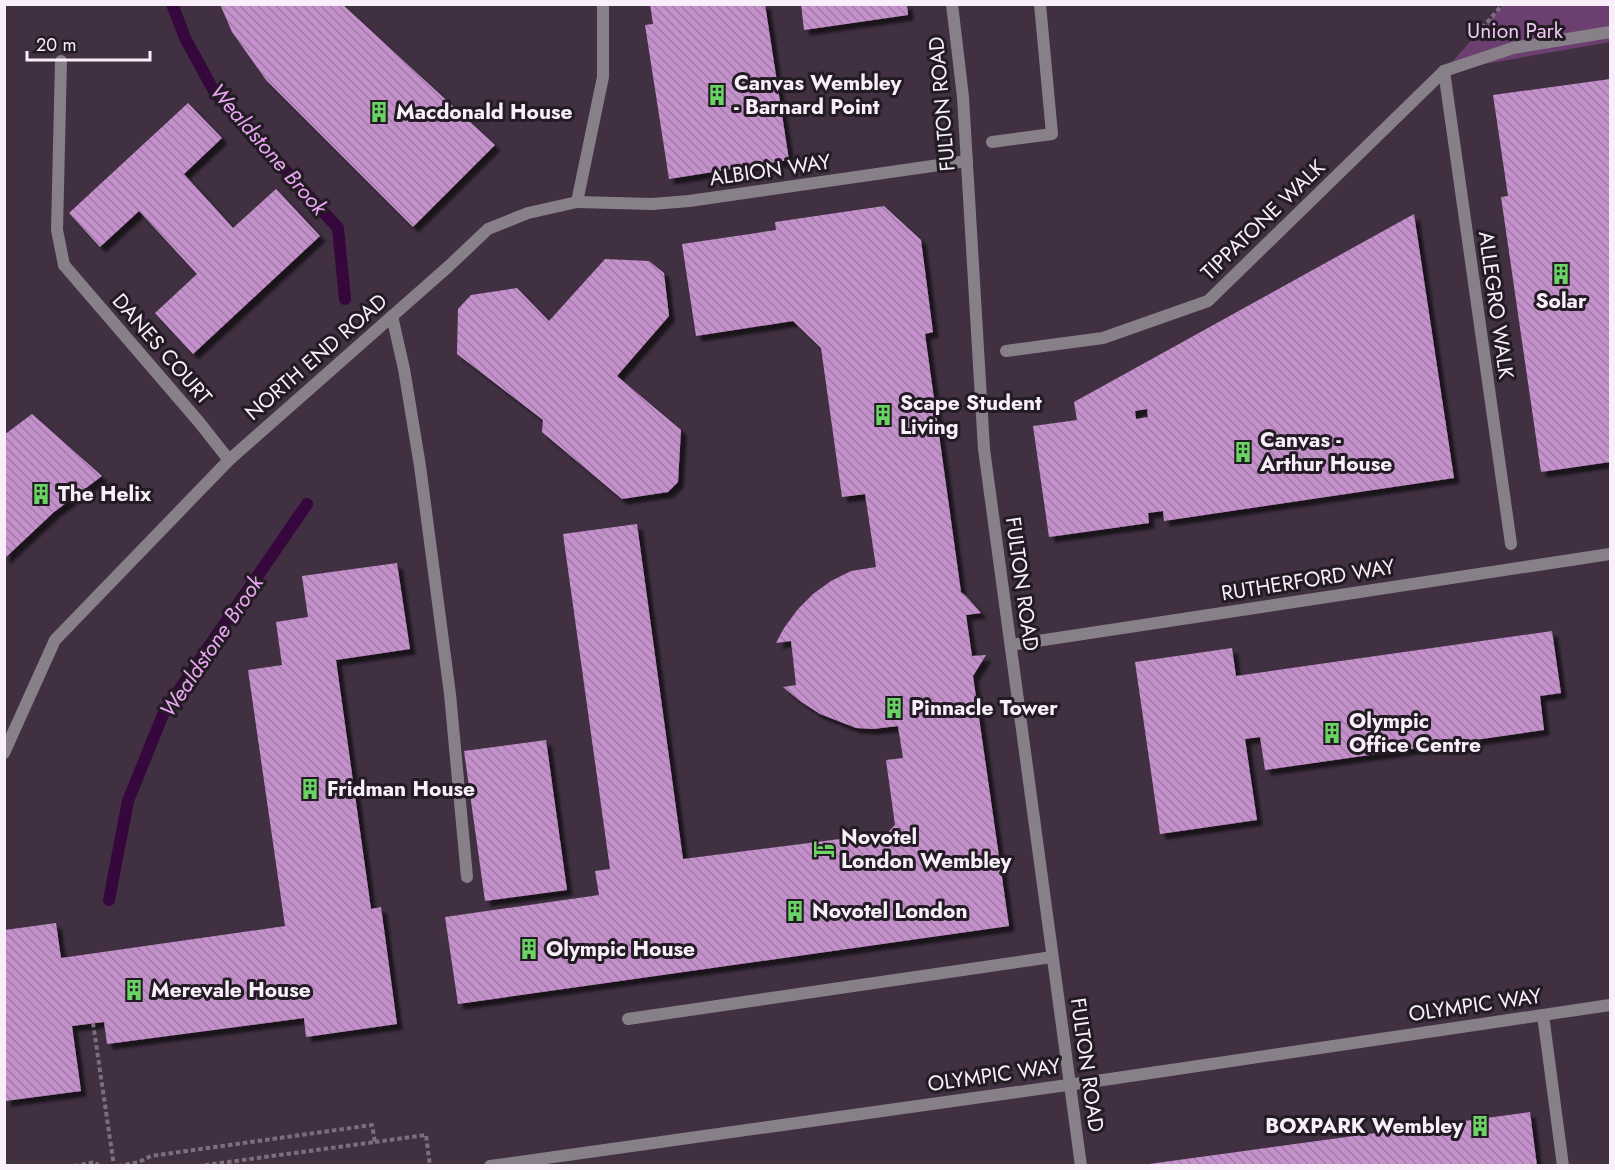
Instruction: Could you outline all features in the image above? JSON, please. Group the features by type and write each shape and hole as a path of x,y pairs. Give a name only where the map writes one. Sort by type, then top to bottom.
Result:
{"street":[{"path":"577,202 603,77 603,4"},
{"name":"FULTON ROAD","path":"952,4 963,97 984,449 1081,1166"},
{"path":"992,142 1052,134 1040,4"},
{"path":"1444,71 1513,48 1611,32"},
{"name":"DANES COURT","path":"61,61 57,230 64,266 229,460"},
{"name":"TIPPATONE WALK","path":"1006,351 1103,338 1208,301 1444,71"},
{"name":"ALLEGRO WALK","path":"1444,71 1511,544"},
{"name":"ALBION WAY","path":"577,202 652,204 689,201 967,160"},
{"name":"NORTH END ROAD","path":"4,753 55,640 229,460 488,229 528,213 577,202"},
{"path":"392,316 404,369 420,466 450,694 467,877"},
{"name":"RUTHERFORD WAY","path":"1011,645 1611,554"},
{"path":"628,1019 1052,957"},
{"name":"OLYMPIC WAY","path":"490,1166 1611,1005"},
{"path":"1543,1015 1563,1166"}],"path":[{"path":"93,1023 116,1166 139,1162 151,1156 372,1125 375,1142"},
{"path":"199,1166 426,1135 430,1166"},
{"path":"74,1166 95,1162 99,1166"},
{"path":"139,1162 145,1166"}],"green space":[{"name":"Union Park","path":"1503,5 1610,5 1610,42 1444,71"}],"building":[{"name":"Macdonald House","path":"220,4 342,4 495,145 413,227 266,80 232,32"},
{"name":"Canvas Wembley - Barnard Point","path":"650,4 765,4 789,160 669,179 645,25 653,24"},
{"path":"801,4 907,4 908,15 804,30"},
{"name":"Solar","path":"1610,79 1610,462 1541,472 1501,197 1508,196 1493,95"},
{"path":"188,103 222,138 184,174 233,228 276,189 320,236 193,354 155,313 197,274 139,211 100,247 69,213"},
{"path":"884,206 921,240 933,332 925,334 961,592 981,613 966,615 972,656 986,655 973,676 1009,926 458,1004 445,917 599,895 595,871 610,869 563,534 637,524 683,859 887,833 895,825 886,760 903,758 898,726 873,729 856,728 820,714 800,701 783,687 796,685 791,641 776,643 798,609 813,594 831,581 851,571 876,567 865,494 842,497 821,348 793,321 696,336 682,244 776,230 775,222"},
{"path":"1414,214 1454,478 1164,521 1163,511 1148,513 1149,523 1049,537 1033,426 1077,420 1074,402","holes":["1147,409 1148,417 1136,419 1135,411"]},
{"path":"605,259 649,261 664,273 669,316 617,376 681,430 678,482 668,492 622,499 542,432 543,420 457,354 458,309 471,295 517,288 549,321"},
{"name":"The Helix","path":"32,414 102,476 54,512 4,559 4,435"},
{"name":"Fridman House","path":"397,563 410,649 336,660 371,909 381,907 397,1024 306,1037 304,1018 107,1044 104,1022 72,1026 81,1091 5,1101 5,930 56,923 61,958 285,926 248,670 282,665 276,622 308,617 302,576"},
{"name":"Olympic Office Centre","path":"1552,631 1561,693 1540,696 1544,730 1265,770 1260,737 1245,739 1257,820 1160,834 1135,662 1232,648 1236,676"},
{"path":"546,740 567,890 485,901 464,751"},
{"name":"BOXPARK Wembley","path":"1530,1112 1537,1166 1149,1166 1149,1164"}],"waterway":[{"name":"Wealdstone Brook","path":"172,4 185,38 215,93 338,228 345,299"},
{"name":"Wealdstone Brook","path":"109,900 128,801 164,712 307,504"}],"place":[{"name":"Canvas Wembley - Barnard Point","path":"717,95"},
{"name":"Macdonald House","path":"379,112"},
{"name":"Solar","path":"1561,274"},
{"name":"Scape Student Living","path":"883,415"},
{"name":"Canvas - Arthur House","path":"1243,452"},
{"name":"The Helix","path":"41,494"},
{"name":"Pinnacle Tower","path":"894,708"},
{"name":"Olympic Office Centre","path":"1332,733"},
{"name":"Fridman House","path":"310,789"},
{"name":"Novotel London Wembley","path":"824,849"},
{"name":"Novotel London","path":"795,911"},
{"name":"Olympic House","path":"529,949"},
{"name":"Merevale House","path":"134,990"},
{"name":"BOXPARK Wembley","path":"1480,1126"}]}
